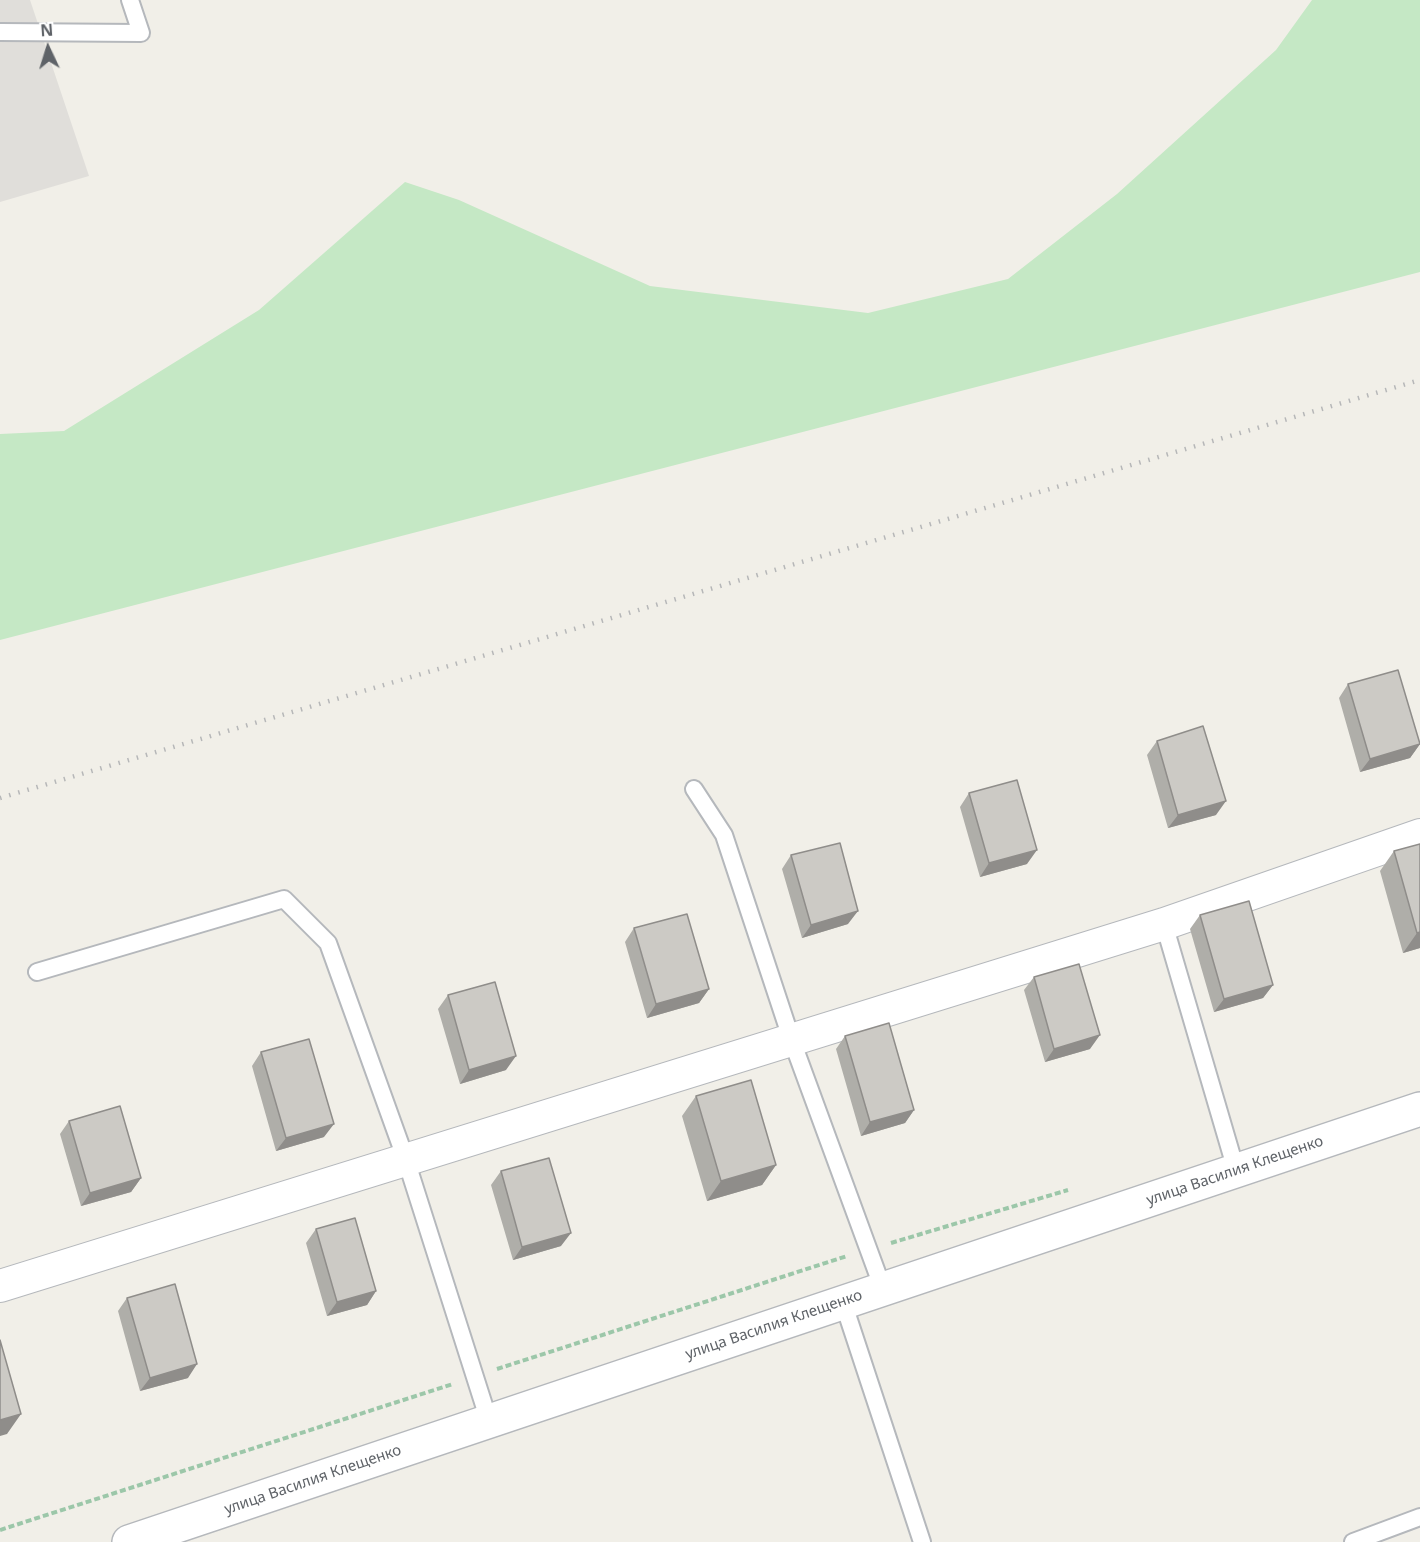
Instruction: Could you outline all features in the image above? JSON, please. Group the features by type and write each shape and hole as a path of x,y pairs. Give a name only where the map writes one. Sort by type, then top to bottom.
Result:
{"street":[{"path":"0,1286 791,1038 1164,924 1420,835"},
{"name":"улица Василия Клещенко","path":"129,1542 1420,1109"}],"lane":[{"path":"0,32 141,33 130,0"},
{"path":"694,789 724,834 791,1038 883,1289"},
{"path":"37,972 284,899 328,943 406,1160 489,1421"},
{"path":"1164,924 1236,1170"},
{"path":"843,1302 922,1542"},
{"path":"1353,1542 1420,1517"}],"path":[{"path":"0,1530 868,1250 1070,1189"}],"shaded area":[{"path":"0,0 30,0 89,176 0,202"}],"green space":[{"path":"1312,0 1420,0 1420,272 0,640 0,434 64,431 259,310 405,182 459,200 650,286 868,313 1008,279 1117,194 1276,50"}],"building":[{"path":"1398,670 1420,744 1370,759 1348,684"},
{"path":"1203,726 1226,801 1178,815 1157,741"},
{"path":"1017,780 1037,850 989,863 969,793"},
{"path":"840,843 858,911 811,925 791,855"},
{"path":"1420,844 1420,932 1417,933 1394,851"},
{"path":"1249,901 1273,985 1224,999 1200,915"},
{"path":"687,914 709,989 656,1004 634,928"},
{"path":"1079,964 1100,1035 1054,1049 1034,977"},
{"path":"495,982 516,1056 469,1070 448,995"},
{"path":"889,1023 914,1110 870,1122 845,1036"},
{"path":"309,1039 334,1124 286,1138 261,1052"},
{"path":"751,1080 776,1165 721,1181 696,1096"},
{"path":"120,1106 141,1178 90,1193 69,1121"},
{"path":"549,1158 571,1233 522,1247 501,1171"},
{"path":"355,1218 376,1291 337,1302 316,1229"},
{"path":"175,1284 197,1364 150,1378 127,1298"},
{"path":"0,1340 21,1414 0,1420"}],"railway":[{"path":"0,798 1420,380"}]}
